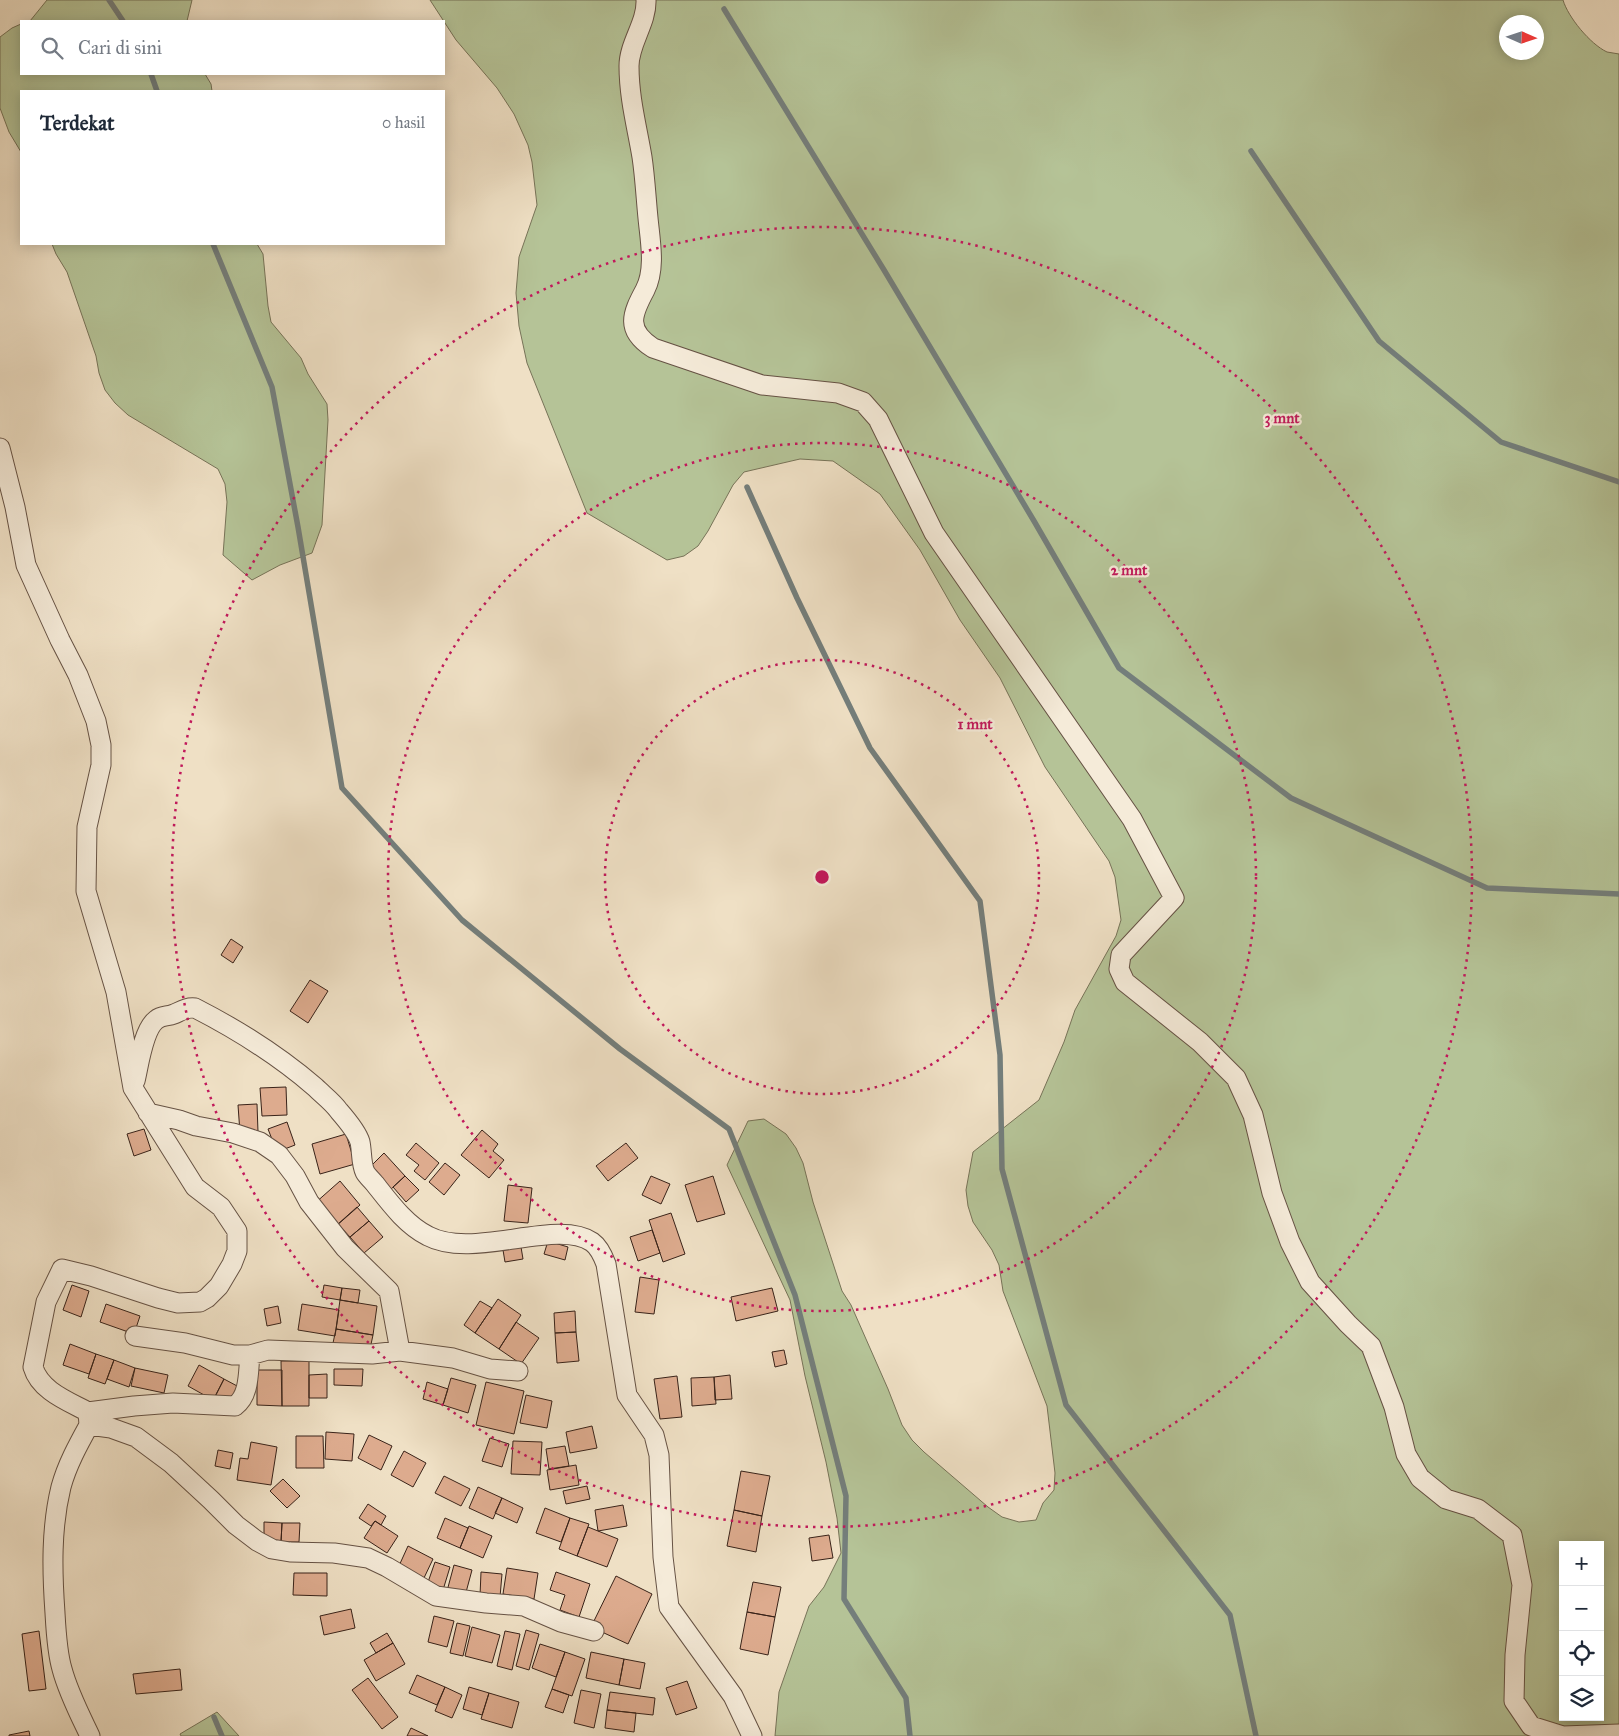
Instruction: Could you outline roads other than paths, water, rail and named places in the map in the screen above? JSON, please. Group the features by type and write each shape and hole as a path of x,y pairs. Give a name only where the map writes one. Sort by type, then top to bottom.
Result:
{"street":[{"path":"646,0 642,21 633,43 629,65 632,107 642,158 652,253 650,276 633,318 634,326 640,338 653,348 762,385 838,393 863,402 878,419 934,533 1132,818 1174,898 1122,955 1119,969 1125,982 1200,1042 1236,1078 1253,1115 1272,1193 1290,1242 1310,1282 1371,1346 1394,1407 1406,1454 1420,1478 1446,1499 1478,1509 1512,1535 1522,1585 1515,1655 1514,1701 1531,1726 1563,1736 1619,1734"},
{"path":"0,448 15,507 26,565 78,676 96,721 101,745 101,765 87,827 86,891 116,992 133,1088 196,1187 221,1207 237,1231 237,1251 232,1264 219,1286 200,1302 178,1303 62,1269 46,1302 33,1367 35,1374 44,1386 88,1419 136,1437 171,1463 212,1500 236,1525 257,1541 272,1549 290,1552 334,1553 368,1558 436,1596 524,1606 561,1622 594,1631"},
{"path":"133,1088 148,1029 155,1020 163,1015 172,1016 190,1007 195,1008 276,1056 338,1108 359,1140 365,1172 403,1216 428,1236 442,1242 483,1244 544,1236 570,1235 592,1243 601,1253 606,1264 627,1395 654,1435 659,1455 663,1556 669,1607 733,1696 752,1736"},
{"path":"148,1113 196,1126 233,1133 260,1142 279,1156 295,1176 309,1202 345,1248 389,1291 400,1351"},
{"path":"135,1336 185,1343 233,1355 250,1355 268,1350 372,1354 400,1351 453,1358 490,1369 518,1371"},
{"path":"88,1419 134,1406 173,1404 235,1406 241,1402 245,1393 250,1355"},
{"path":"88,1419 61,1488 54,1529 53,1564 56,1630 62,1669 90,1736"}],"waterway":[{"path":"109,0 122,20"},
{"path":"724,9 884,270 1034,521 1119,668 1291,798 1487,888 1619,894"},
{"path":"151,75 157,90"},
{"path":"1251,151 1379,341 1501,442 1619,482"},
{"path":"213,245 272,387 298,527 342,788 462,920 620,1049 729,1129 795,1295 846,1496 844,1599 906,1698 910,1736"},
{"path":"747,487 797,598 870,748 980,901 1000,1055 1002,1169 1066,1405 1230,1615 1256,1736"},
{"path":"214,1717 222,1736"}]}
